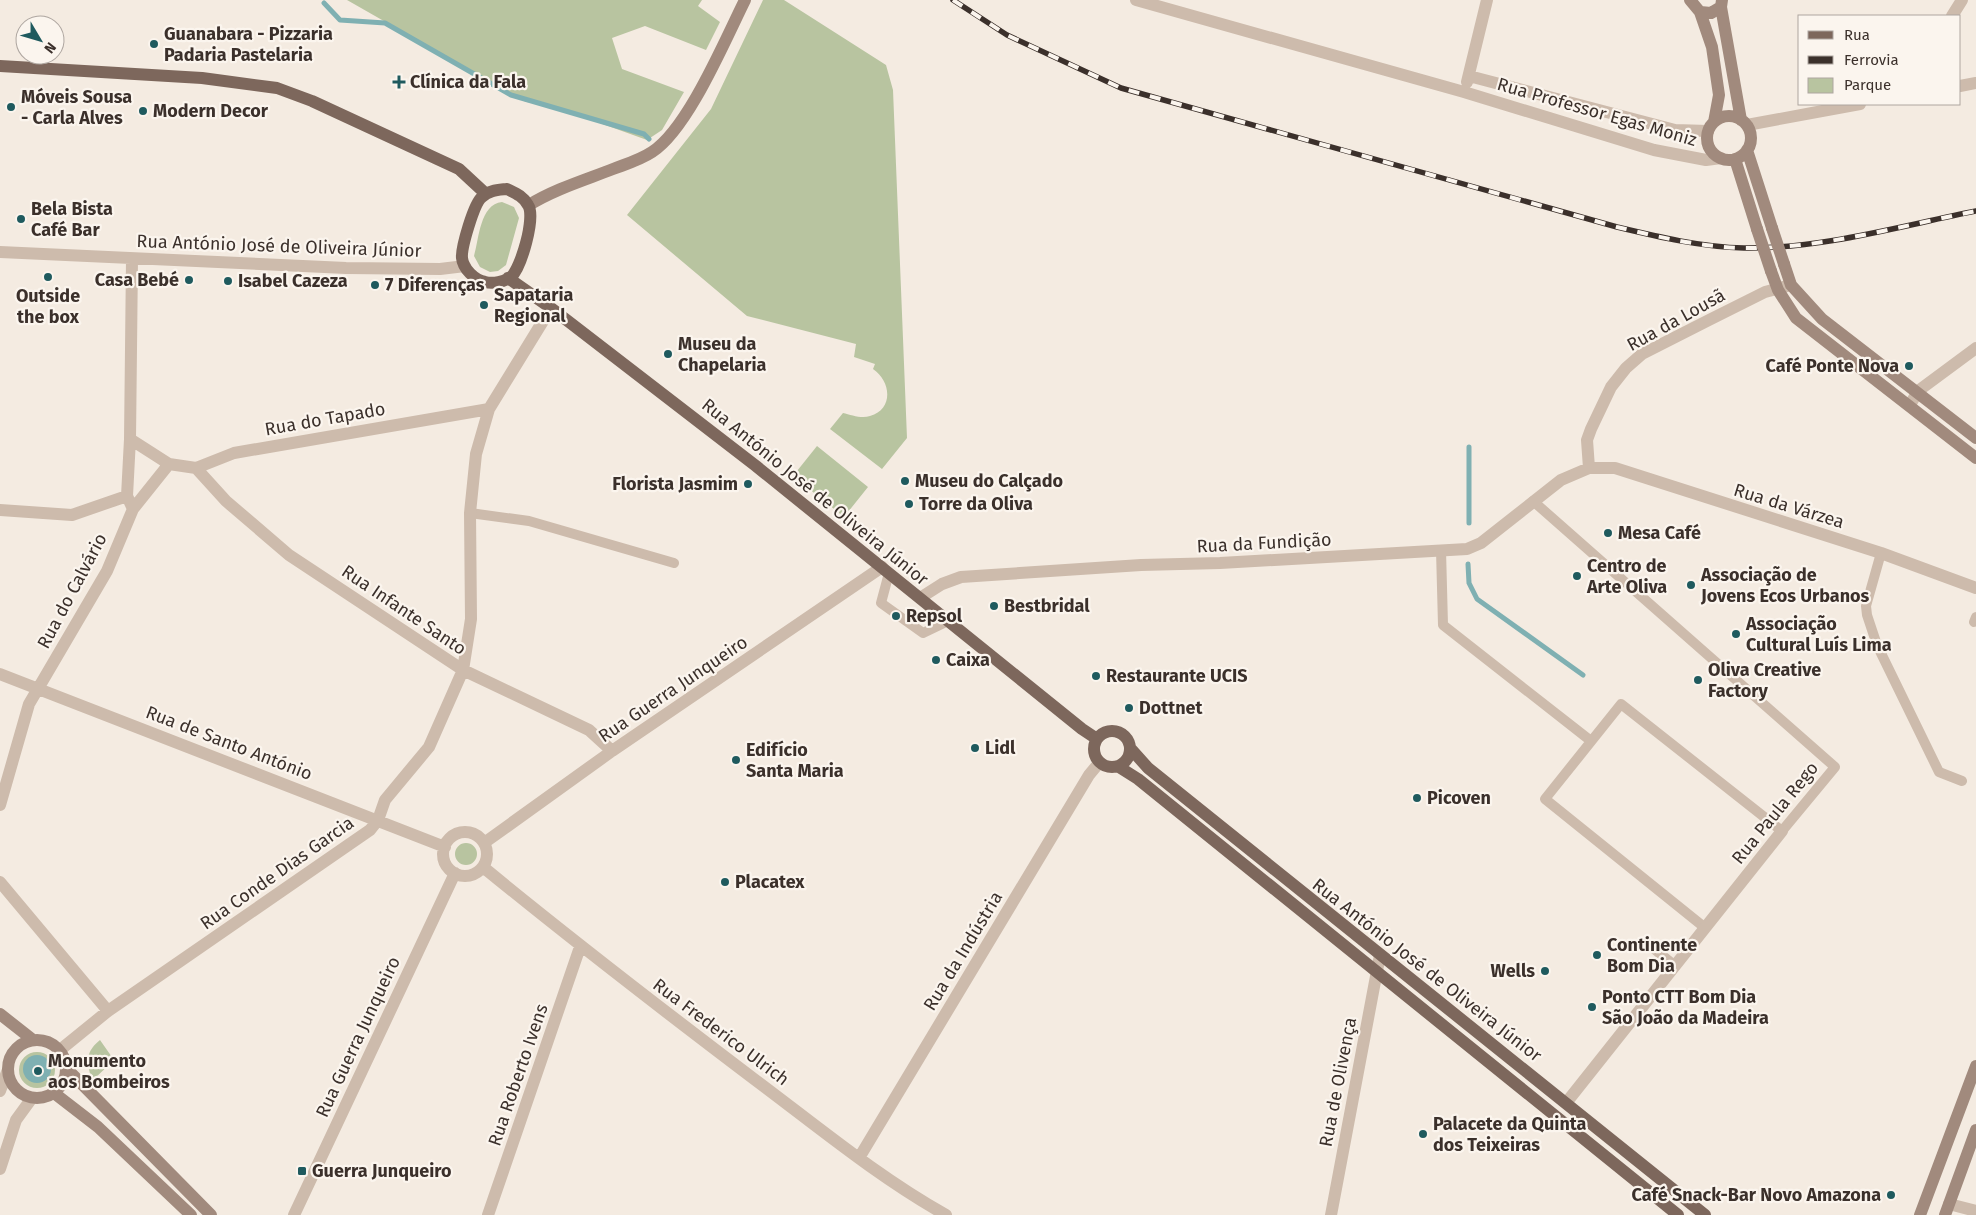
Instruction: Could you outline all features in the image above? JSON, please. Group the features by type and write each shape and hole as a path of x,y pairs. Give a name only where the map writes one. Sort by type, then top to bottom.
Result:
{"main road":[{"path":"0,66 202,78 277,88 312,101 460,169 486,194"},
{"path":"507,189 520,195 529,205 531,222 517,270 508,278 496,282 478,280 465,266 462,257 475,206 486,194 495,190 507,189"},
{"name":"Rua António José de Oliveira Júnior","path":"508,278 551,308 756,466 1097,739 1106,732 1118,731 1127,738 1131,749 1148,768 1705,1215"},
{"path":"1097,739 1094,752 1099,763"},
{"path":"1119,766 1127,760 1131,749"},
{"name":"Rua António José de Oliveira Júnior","path":"1099,763 1109,767 1119,766 1138,779 1678,1215"}],"street":[{"path":"529,205 558,190 636,160 652,152 669,137 688,110 745,0"},
{"name":"Rua Professor Egas Moniz","path":"1136,0 1464,92 1654,150 1706,160 1721,158"},
{"path":"1464,92 1487,0"},
{"path":"1690,0 1700,12 1712,46 1719,95 1707,142 1710,148 1721,158 1735,158 1747,150"},
{"path":"1953,15 1962,0"},
{"path":"1700,12 1711,13 1721,3"},
{"path":"1721,3 1744,122 1751,136 1747,150 1791,285 1822,319 1918,391 1976,438"},
{"name":"Rua Professor Egas Moniz","path":"1469,76 1675,130 1711,127"},
{"path":"1961,86 1976,83"},
{"path":"1711,127 1726,116 1744,122 1854,105"},
{"path":"1735,158 1756,229 1778,290 1796,318 1976,458"},
{"name":"Rua António José de Oliveira Júnior","path":"0,253 346,268 440,269 465,266"},
{"path":"132,259 130,439 127,496 133,509"},
{"name":"Rua da Lousã","path":"1589,468 1587,440 1611,387 1626,368 1642,354 1709,320 1765,292 1791,285"},
{"name":"Rua Conde Dias Garcia","path":"60,1050 108,1011 370,830 378,820 384,800 429,747 463,670 471,619 470,513 476,454 489,409 551,308"},
{"path":"1910,405 1918,391 1976,348"},
{"name":"Rua do Tapado","path":"196,468 234,453 489,409"},
{"path":"130,439 170,464 196,468"},
{"name":"Rua do Calvário","path":"0,805 29,704 37,687 107,571 133,509 170,464"},
{"name":"Rua Infante Santo","path":"196,468 226,502 289,555 463,670 589,730 612,751"},
{"name":"Rua da Fundição","path":"920,598 942,584 961,577 1467,549 1481,543 1561,480 1589,468"},
{"name":"Rua da Várzea","path":"1589,468 1615,468 1881,553 1976,588"},
{"path":"0,510 72,515 127,496"},
{"name":"Rua Guerra Junqueiro","path":"484,843 612,751 886,570"},
{"name":"Rua de Santo António","path":"0,674 444,847"},
{"name":"Rua da Indústria","path":"859,1158 1088,775 1099,763"},
{"name":"Rua Paula Rego","path":"1566,1102 1782,831"},
{"path":"463,832 476,834 484,843 487,855 483,867 479,871 467,876 450,870 444,859 444,847 452,836 463,832"},
{"name":"Rua Frederico Ulrich","path":"483,867 580,947 859,1158 910,1195 946,1215"},
{"name":"Rua Guerra Junqueiro","path":"294,1215 455,873"},
{"path":"0,882 108,1011"},
{"name":"Rua Roberto Ivens","path":"488,1215 580,947"},
{"name":"Rua de Olivença","path":"1331,1215 1380,954"},
{"path":"0,1014 33,1040 44,1041 60,1050 67,1069 211,1215"},
{"path":"0,1092 5,1062 18,1048 33,1040"},
{"path":"5,1062 9,1078 16,1090 32,1098 43,1098 54,1093 61,1087 67,1069"},
{"path":"1920,1215 1976,1066"},
{"path":"54,1093 98,1128 191,1215"},
{"path":"1,1159 16,1120 32,1098"},
{"path":"1976,1130 1947,1209 1976,1211"}],"lane":[{"name":"Rua Paula Rego","path":"1532,501 1835,767 1782,831"},
{"path":"470,513 529,521 674,562"},
{"path":"1441,550 1443,625 1591,741"},
{"path":"1881,553 1866,606 1872,630 1939,772 1962,781"},
{"path":"886,570 881,603 923,633 948,620"},
{"path":"1704,927 1545,799 1621,704 1782,831"},
{"path":"1653,948 1674,965"}],"green space":[{"path":"347,0 702,0 698,6 720,22 706,50 645,26 612,38 622,69 684,92 662,130 647,140 544,103 526,102"},
{"path":"763,0 784,0 886,65 893,90 907,438 882,469 830,429 843,413 867,417 878,412 886,401 887,394 884,380 873,369 875,364 854,357 856,344 747,316 627,215 711,109"},
{"path":"502,202 514,207 519,218 506,265 498,271 490,272 480,267 474,256 485,215 495,204"},
{"path":"817,446 868,487 844,517 793,476"},
{"path":"466,843 474,846 477,854 474,862 466,865 458,862 455,854 458,846"},
{"path":"100,1040 114,1060 92,1081 88,1059 91,1049"},
{"path":"37,1052 50,1057 55,1070 50,1083 37,1088 24,1083 19,1070 24,1057"}],"water":[{"path":"37,1055 47,1059 51,1069 47,1079 37,1083 27,1079 23,1069 27,1059"}],"waterway":[{"path":"324,3 340,20 385,23 511,95 644,134 649,139"},
{"path":"1469,447 1469,523"},
{"path":"1468,564 1469,583 1477,599 1583,675"}],"railway":[{"path":"953,0 1007,35 1121,88 1617,227 1664,238 1696,244 1744,248 1802,245 1861,236 1976,211"}],"place":[{"name":"Guanabara - Pizzaria Padaria Pastelaria","path":"154,44"},
{"name":"Clínica da Fala","path":"399,82"},
{"name":"Móveis Sousa - Carla Alves","path":"11,107"},
{"name":"Modern Decor","path":"143,111"},
{"name":"Bela Bista Café Bar","path":"21,219"},
{"name":"Outside the box","path":"48,277"},
{"name":"Casa Bebé","path":"189,280"},
{"name":"Isabel Cazeza","path":"228,281"},
{"name":"7 Diferenças","path":"375,285"},
{"name":"Sapataria Regional","path":"484,305"},
{"name":"Museu da Chapelaria","path":"668,354"},
{"name":"Café Ponte Nova","path":"1909,366"},
{"name":"Museu do Calçado","path":"905,481"},
{"name":"Florista Jasmim","path":"748,484"},
{"name":"Torre da Oliva","path":"909,504"},
{"name":"Mesa Café","path":"1608,533"},
{"name":"Centro de Arte Oliva","path":"1577,576"},
{"name":"Associação de Jovens Ecos Urbanos","path":"1691,585"},
{"name":"Bestbridal","path":"994,606"},
{"name":"Repsol","path":"896,616"},
{"name":"Associação Cultural Luís Lima","path":"1736,634"},
{"name":"Caixa","path":"936,660"},
{"name":"Restaurante UCIS","path":"1096,676"},
{"name":"Oliva Creative Factory","path":"1698,680"},
{"name":"Dottnet","path":"1129,708"},
{"name":"Lidl","path":"975,748"},
{"name":"Edifício Santa Maria","path":"736,760"},
{"name":"Picoven","path":"1417,798"},
{"name":"Placatex","path":"725,882"},
{"name":"Continente Bom Dia","path":"1597,955"},
{"name":"Wells","path":"1545,971"},
{"name":"Ponto CTT Bom Dia São João da Madeira","path":"1592,1007"},
{"name":"Monumento aos Bombeiros","path":"38,1071"},
{"name":"Palacete da Quinta dos Teixeiras","path":"1423,1134"},
{"name":"Guerra Junqueiro","path":"302,1171"},
{"name":"Café Snack-Bar Novo Amazona","path":"1891,1195"}]}
